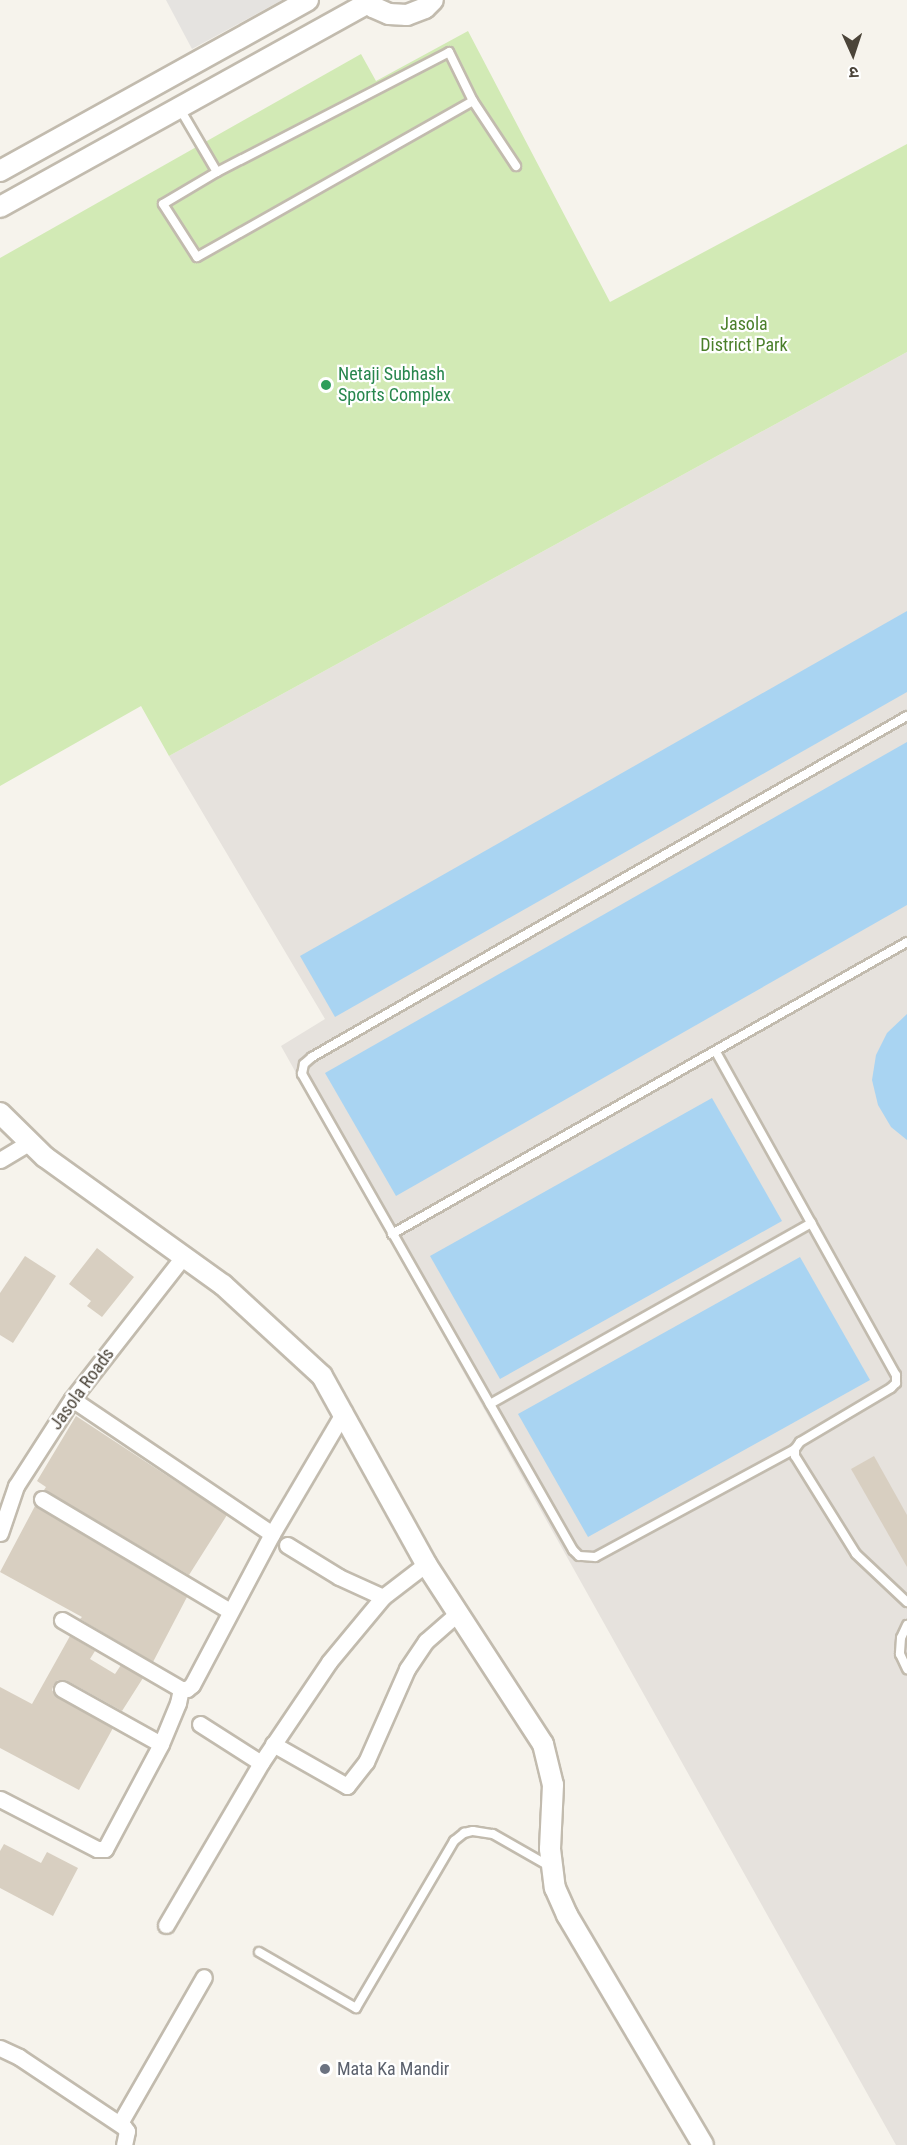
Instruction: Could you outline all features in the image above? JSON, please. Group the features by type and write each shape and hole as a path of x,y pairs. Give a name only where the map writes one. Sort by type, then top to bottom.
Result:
{"street":[{"path":"0,171 308,0"},
{"path":"0,207 367,1 388,14 407,15 425,8 433,0"},
{"path":"0,1113 45,1157 223,1285 322,1376 344,1412 426,1564 543,1744 553,1785 550,1866 555,1888 567,1915 703,2145"},
{"path":"0,1160 30,1142"},
{"name":"Jasola Roads","path":"0,1533 16,1486 72,1399 183,1257"},
{"path":"72,1399 272,1534"},
{"path":"181,1689 192,1685 272,1534 344,1412"},
{"path":"42,1499 230,1611"},
{"path":"287,1545 339,1577 383,1597"},
{"path":"166,1925 261,1763 329,1662 383,1597 426,1564"},
{"path":"273,1744 347,1786 366,1762 407,1669 426,1641 458,1613"},
{"path":"62,1620 181,1689"},
{"path":"62,1689 161,1744"},
{"path":"0,1799 97,1849 105,1849 161,1744 178,1703 181,1689"},
{"path":"200,1724 261,1763"},
{"path":"120,2123 204,1977"},
{"path":"0,2048 19,2057 120,2123 127,2131 124,2145"}],"lane":[{"path":"473,100 197,257 163,204 217,172 449,52 473,100 516,166"},
{"path":"179,107 217,172"},
{"path":"716,1052 893,1369 896,1383 800,1442 795,1449 588,1558 579,1556 573,1550 304,1081 304,1064 312,1057 907,717"},
{"path":"392,1234 907,942"},
{"path":"490,1404 811,1223"},
{"path":"795,1449 798,1464 856,1554 907,1602"},
{"path":"907,1625 901,1638 900,1654 907,1669"},
{"path":"259,1952 356,2008 454,1842 464,1833 473,1831 493,1834 550,1866"}],"shaded area":[{"path":"166,0 282,0 192,49"},
{"path":"907,352 907,2145 896,2145 281,1046 325,1019 169,756"}],"green space":[{"name":"Netaji Subhash Sports Complex","path":"468,31 610,302 907,144 907,352 169,756 141,706 0,786 0,258 361,54 376,81"}],"water":[{"path":"907,611 907,692 335,1017 300,956"},
{"path":"907,742 907,905 396,1196 325,1073"},
{"path":"907,1014 907,1140 891,1127 878,1105 872,1080 876,1055 887,1033"},
{"path":"712,1098 782,1221 500,1379 430,1256"},
{"path":"800,1257 870,1380 588,1537 518,1414"}],"building":[{"path":"97,1248 134,1277 102,1317 87,1306 91,1301 69,1284"},
{"path":"25,1256 56,1276 13,1343 0,1335 0,1293"},
{"path":"76,1416 227,1515 189,1575 44,1490 46,1487 37,1481"},
{"path":"874,1456 907,1515 907,1567 851,1469"},
{"path":"35,1506 187,1597 153,1662 80,1619 82,1617 0,1572"},
{"path":"70,1636 95,1651 90,1659 115,1674 121,1665 143,1678 122,1711 66,1680 58,1680 54,1684 52,1690 57,1697 113,1728 79,1790 0,1748 0,1687 32,1704"},
{"path":"4,1844 41,1863 47,1852 78,1868 53,1916 0,1888 0,1851"}],"place":[{"name":"Netaji Subhash Sports Complex","path":"326,385"},
{"name":"Mata Ka Mandir","path":"325,2069"}],"park label":[{"name":"Jasola District Park","path":"744,335"}]}
